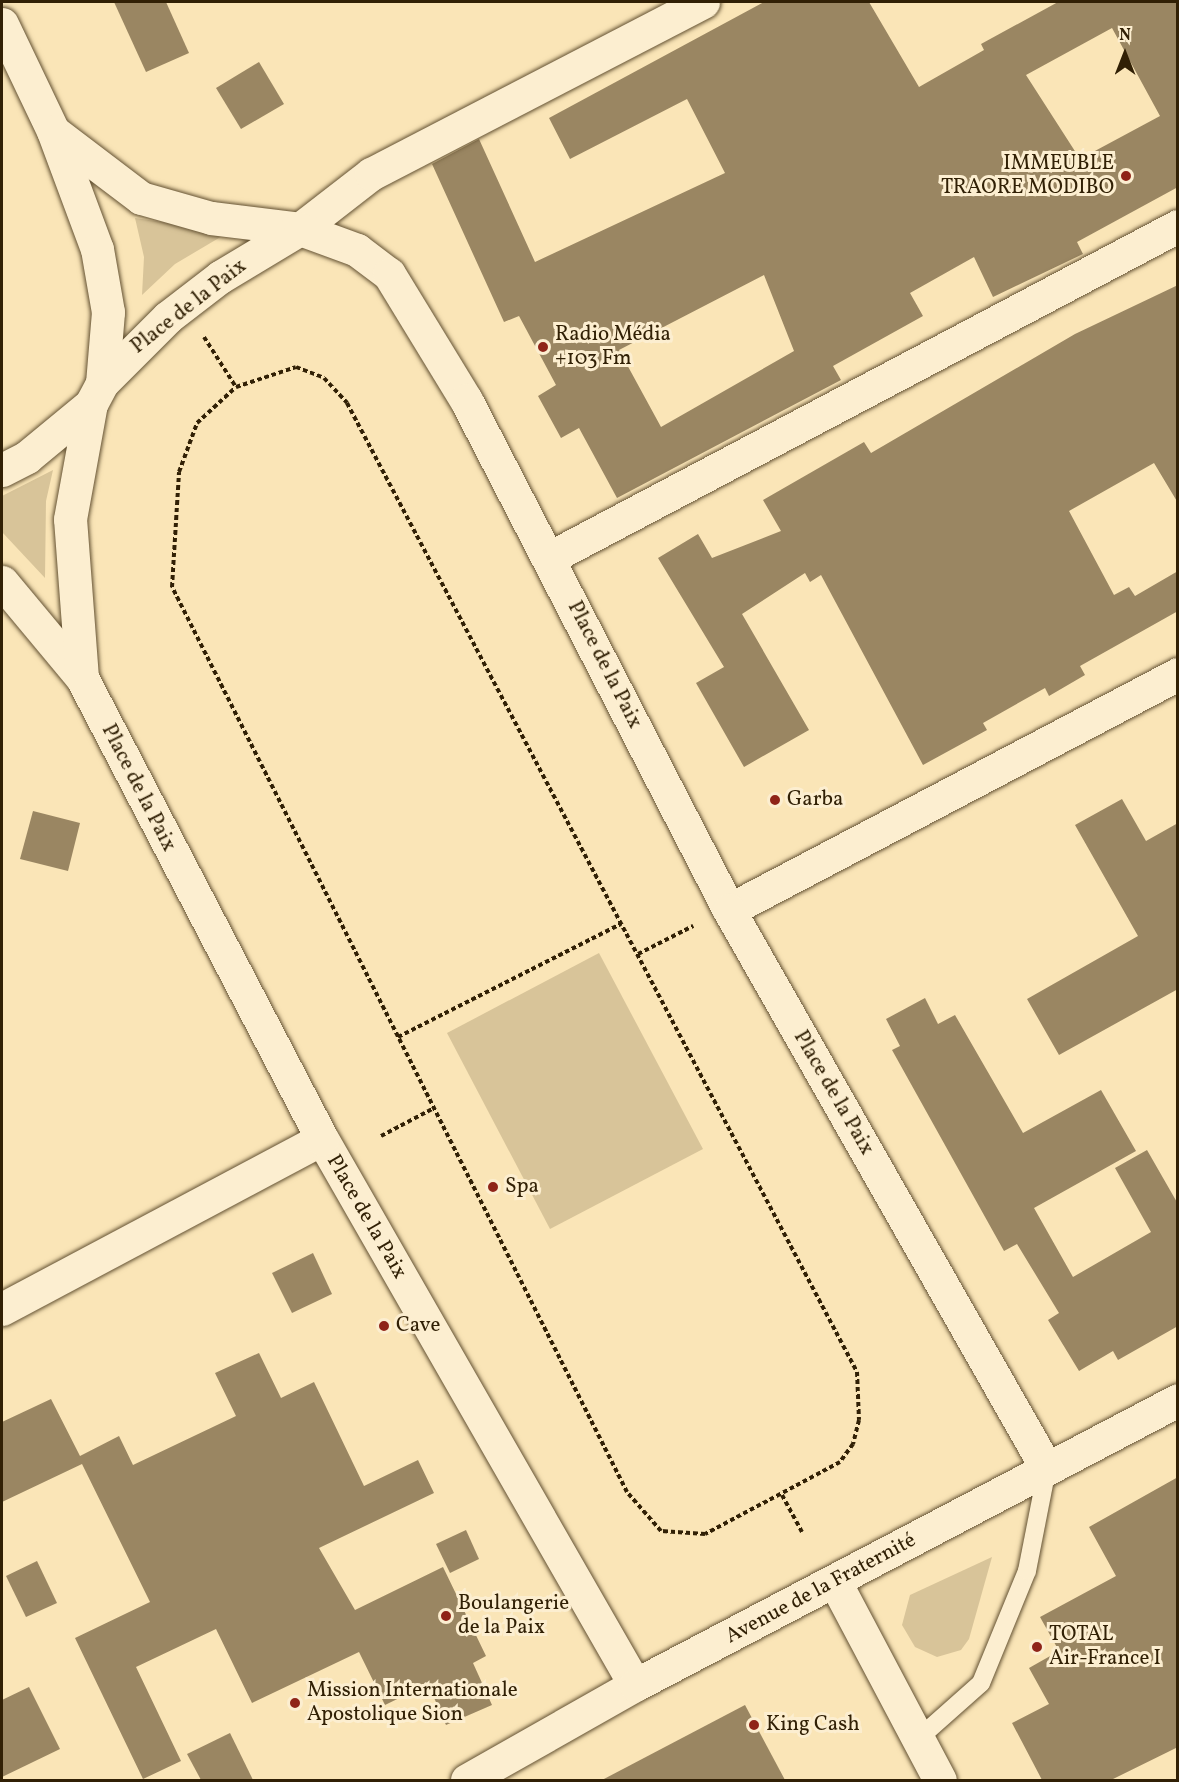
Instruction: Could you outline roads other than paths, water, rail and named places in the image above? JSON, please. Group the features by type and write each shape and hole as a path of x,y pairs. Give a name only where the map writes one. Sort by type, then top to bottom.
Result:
{"main road":[{"path":"53,131 141,198 211,218 300,229 371,174 703,2"},
{"path":"2,24 53,131 104,280 97,393 27,457 2,470"},
{"path":"549,558 1178,226"},
{"name":"Place de la Paix","path":"635,1685 322,1140 82,678 70,519 97,393 193,298 300,229 357,250 389,273 466,400 549,558 716,915 1047,1469"},
{"path":"2,582 82,678"},
{"path":"716,915 1178,674"},
{"path":"2,1309 322,1140"},
{"name":"Avenue de la Fraternité","path":"466,1780 635,1685 1178,1400"},
{"path":"835,1582 940,1780"}],"lane":[{"path":"918,1739 981,1683 1027,1571 1047,1469"}],"place":[{"name":"IMMEUBLE TRAORE MODIBO","path":"1126,176"},
{"name":"Radio Média +103 Fm","path":"543,347"},
{"name":"Garba","path":"775,800"},
{"name":"Spa","path":"493,1187"},
{"name":"Cave","path":"384,1326"},
{"name":"Boulangerie de la Paix","path":"446,1616"},
{"name":"TOTAL Air-France I","path":"1037,1647"},
{"name":"Mission Internationale Apostolique Sion","path":"295,1703"},
{"name":"King Cash","path":"754,1725"}]}
